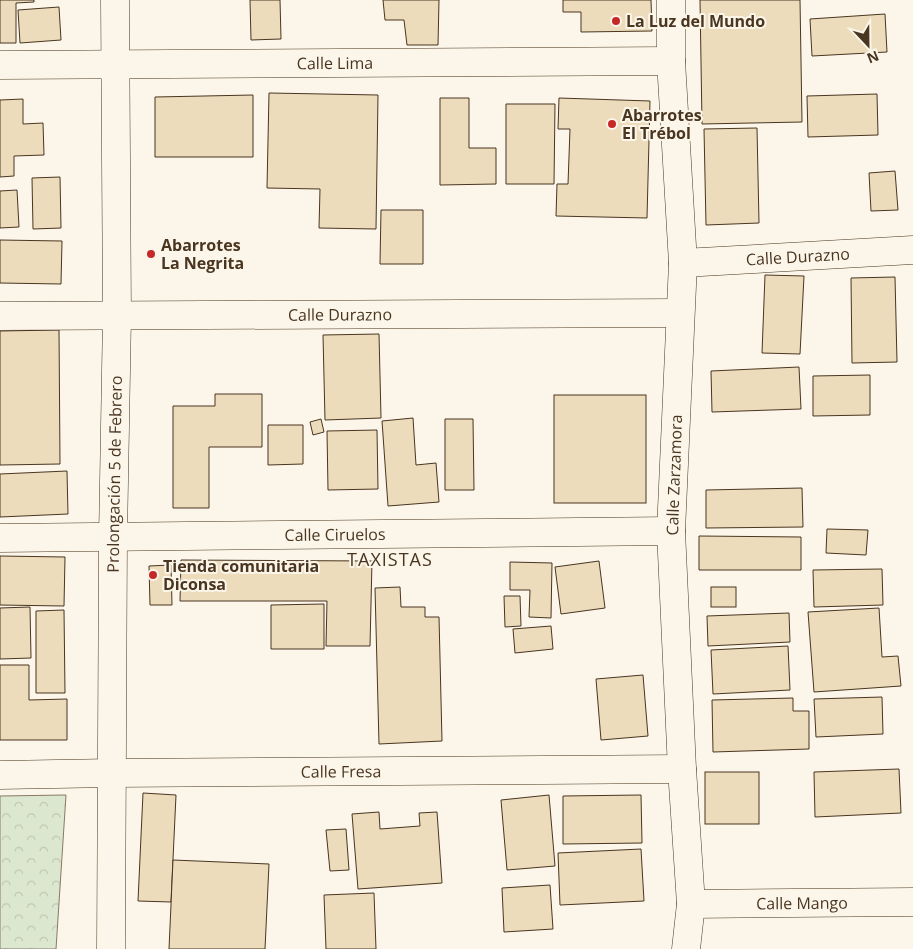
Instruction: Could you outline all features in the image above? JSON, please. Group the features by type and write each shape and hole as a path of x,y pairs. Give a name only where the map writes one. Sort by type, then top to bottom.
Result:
{"street":[{"name":"Prolongación 5 de Febrero","path":"111,949 113,537 117,316 115,0"},
{"name":"Calle Zarzamora","path":"670,0 671,61 682,263 671,531 682,769 691,904 686,949"},
{"name":"Calle Lima","path":"0,65 671,61"},
{"name":"Calle Durazno","path":"682,263 913,250"},
{"name":"Calle Durazno","path":"0,316 680,313"},
{"name":"Calle Ciruelos","path":"0,538 671,531"},
{"name":"Calle Fresa","path":"0,775 682,769"},
{"name":"Calle Mango","path":"691,904 913,902"}],"green space":[{"path":"66,795 56,949 0,949 0,796"}],"building":[{"path":"0,0 34,0 34,2 16,3 16,43 0,43"},
{"path":"250,0 280,0 281,39 251,40"},
{"path":"383,0 439,0 438,45 407,45 404,20 385,20"},
{"name":"La Luz del Mundo","path":"563,0 651,0 652,31 581,32 581,12 563,12"},
{"path":"700,0 800,0 802,122 702,124"},
{"path":"59,7 61,40 20,43 18,10"},
{"path":"885,14 887,52 812,56 810,19"},
{"path":"269,93 378,95 376,229 319,228 320,189 267,188"},
{"path":"877,94 878,135 808,137 807,96"},
{"path":"253,95 253,157 155,157 155,97"},
{"path":"440,98 469,98 469,148 496,148 496,184 440,185"},
{"path":"559,98 650,101 647,218 556,216 557,184 568,184 570,129 558,129"},
{"path":"23,99 23,124 43,123 44,155 14,156 14,176 0,177 0,100"},
{"path":"506,104 555,104 554,184 506,184"},
{"path":"757,128 759,223 706,225 704,129"},
{"path":"895,171 898,210 871,211 869,173"},
{"path":"60,177 61,228 33,229 32,178"},
{"path":"17,190 19,227 0,228 0,191"},
{"path":"381,210 423,210 423,264 380,264"},
{"path":"0,240 62,241 61,284 0,283"},
{"path":"765,275 804,276 800,354 762,353"},
{"path":"895,277 897,362 852,363 851,278"},
{"path":"59,330 60,464 0,465 0,331"},
{"path":"379,334 381,418 325,420 323,335"},
{"path":"799,367 801,409 712,412 711,371"},
{"path":"870,375 870,415 813,416 813,376"},
{"path":"215,394 262,394 262,447 209,447 209,508 173,508 173,406 215,406"},
{"path":"554,395 646,395 646,503 554,503"},
{"path":"413,418 416,465 436,463 439,502 388,506 382,421"},
{"path":"321,419 324,432 313,435 310,422"},
{"path":"445,419 473,419 474,490 445,490"},
{"path":"268,425 303,425 303,464 268,465"},
{"path":"377,430 378,489 328,490 327,431"},
{"path":"67,471 68,514 0,517 0,474"},
{"path":"802,488 803,527 706,528 706,490"},
{"path":"827,529 868,530 866,555 826,553"},
{"path":"699,536 801,537 801,570 699,570"},
{"path":"0,556 65,557 64,606 0,605"},
{"path":"181,560 372,561 370,646 326,646 327,601 180,601"},
{"path":"599,561 605,608 561,614 555,567"},
{"path":"510,562 552,563 551,618 529,617 530,590 510,590"},
{"path":"171,565 172,605 150,605 149,566"},
{"path":"882,569 883,605 814,607 813,570"},
{"path":"400,587 401,607 425,607 425,617 439,617 442,741 379,744 375,588"},
{"path":"711,587 736,587 736,607 711,607"},
{"path":"504,596 520,596 521,626 505,627"},
{"path":"324,604 324,649 271,649 271,605"},
{"path":"30,607 31,658 0,659 0,608"},
{"path":"879,608 882,657 898,656 901,686 814,692 808,612"},
{"path":"64,610 65,693 36,693 36,611"},
{"path":"789,613 790,642 708,646 707,616"},
{"path":"551,626 553,649 515,653 513,629"},
{"path":"788,646 790,690 713,694 711,650"},
{"path":"0,665 29,665 29,700 67,699 67,740 0,740"},
{"path":"643,675 648,736 601,740 596,679"},
{"path":"882,697 883,734 816,737 814,699"},
{"path":"793,698 793,711 809,711 809,749 713,752 712,700"},
{"path":"899,769 901,813 815,817 814,772"},
{"path":"705,772 759,772 759,824 705,824"},
{"path":"143,793 176,795 171,902 138,901"},
{"path":"549,795 555,866 507,870 501,800"},
{"path":"641,795 642,843 563,844 563,796"},
{"path":"379,812 380,829 420,826 419,813 437,812 442,883 358,889 352,814"},
{"path":"346,829 349,870 330,871 326,830"},
{"path":"641,849 644,901 560,905 558,853"},
{"path":"173,860 269,864 265,949 169,949"},
{"path":"550,885 553,929 504,932 502,888"},
{"path":"374,893 376,949 326,949 324,895"}],"place":[{"name":"La Luz del Mundo","path":"616,21"},
{"name":"Abarrotes El Trébol","path":"612,124"},
{"name":"Abarrotes La Negrita","path":"151,254"},
{"name":"Tienda comunitaria Diconsa","path":"153,575"}],"district":[{"name":"TAXISTAS","path":"390,559"}]}
